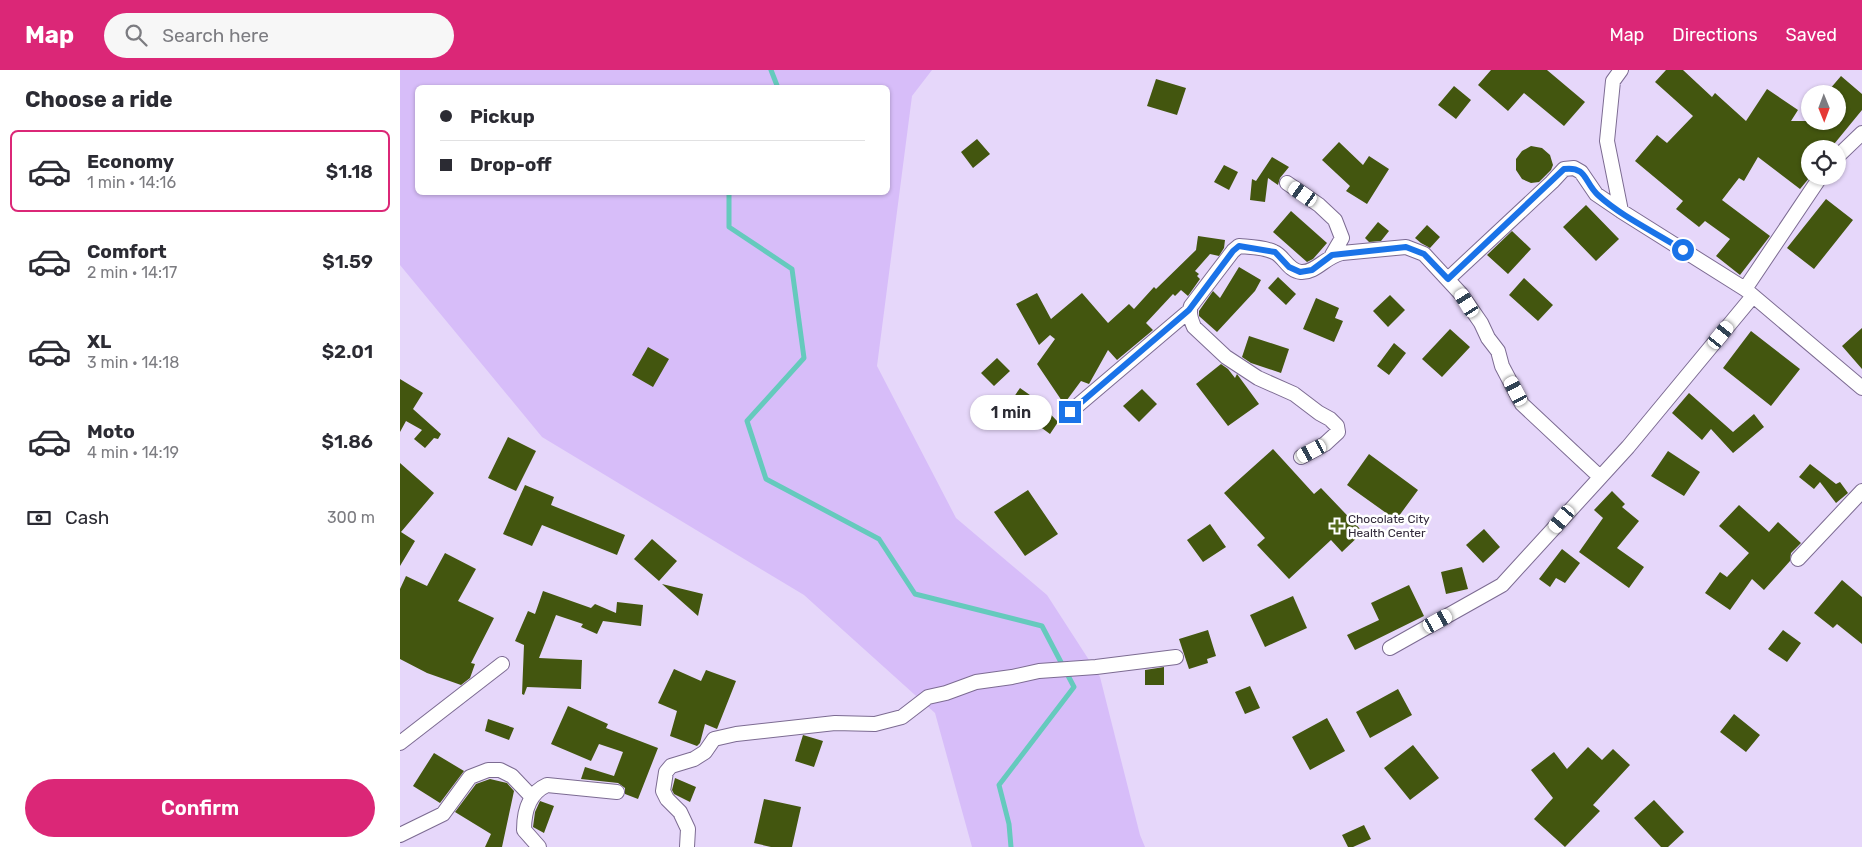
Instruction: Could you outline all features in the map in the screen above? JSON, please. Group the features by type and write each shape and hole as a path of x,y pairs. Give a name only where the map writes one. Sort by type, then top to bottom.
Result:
{"street":[{"path":"1621,70 1613,81 1607,141 1621,211"},
{"path":"1846,148 1862,133"},
{"path":"1448,279 1564,169 1574,168 1582,172 1596,194 1749,292 1862,388"},
{"path":"1070,412 1189,310 1233,251 1239,246 1275,252 1289,267 1300,272 1312,270 1332,255 1342,238 1335,220 1319,205 1287,182"},
{"path":"1390,648 1502,585 1537,548 1628,447 1749,292 1815,185"},
{"path":"1332,255 1406,247 1424,254 1461,294 1498,351 1502,366 1522,404 1600,477"},
{"path":"1189,310 1194,327 1226,357 1258,378 1294,394 1337,426 1338,432 1332,439 1301,457"},
{"path":"1798,559 1862,491"},
{"path":"687,847 688,829 680,812 666,799 663,791 666,772 671,766 694,759 705,752 714,739 736,734 835,723 875,724 902,717 928,697 946,693 976,682 1039,671 1096,667 1176,657"},
{"path":"401,741 502,664"},
{"path":"400,836 443,814 470,777 488,770 500,770 512,776 531,796"},
{"path":"539,847 524,830 524,820 531,796 538,789 547,785 617,792"}],"shaded area":[{"path":"400,70 932,70 912,96 877,366 956,518 1047,595 1100,677 1140,835 1145,847 972,847 935,713 804,595 542,437 400,265"}],"building":[{"path":"1491,70 1547,70 1585,102 1564,126 1524,93 1508,111 1478,85"},
{"path":"1666,70 1683,70 1712,97 1715,93 1746,121 1767,89 1798,110 1791,121 1801,121 1801,130 1846,130 1837,140 1801,140 1801,185 1803,185 1800,189 1758,157 1744,181 1739,178 1722,200 1770,236 1740,275 1716,256 1730,239 1705,221 1699,227 1676,209 1683,201 1635,161 1657,135 1667,143 1693,116 1655,82"},
{"path":"1841,76 1862,94 1862,110 1846,130 1846,85 1833,85"},
{"path":"1156,79 1186,88 1177,115 1147,106"},
{"path":"1454,86 1471,100 1456,119 1438,105"},
{"path":"977,139 990,154 973,168 961,152"},
{"path":"1339,142 1363,165 1369,156 1389,169 1367,204 1346,191 1350,186 1322,160"},
{"path":"1531,146 1542,148 1550,155 1553,165 1551,170 1539,182 1531,183 1522,179 1516,170 1516,159 1522,151"},
{"path":"1272,157 1289,167 1280,178 1278,185 1268,178 1265,202 1250,200 1252,179 1256,181"},
{"path":"1224,165 1238,172 1229,190 1214,182"},
{"path":"1826,199 1853,220 1814,269 1787,248"},
{"path":"1586,205 1619,239 1596,261 1563,227"},
{"path":"1291,211 1327,243 1313,259 1307,262 1273,232"},
{"path":"1378,222 1389,231 1381,241 1369,242 1365,238"},
{"path":"1427,225 1440,237 1430,248 1415,238"},
{"path":"1512,231 1531,249 1508,274 1487,255"},
{"path":"1198,236 1225,240 1224,248 1219,256 1210,254 1195,271 1199,274 1197,276 1200,279 1188,296 1181,290 1175,296 1173,294 1146,323 1153,330 1117,360 1108,350 1089,384 1081,381 1064,404 1037,364 1055,339 1050,335 1039,345 1016,304 1037,293 1051,319 1082,293 1108,323 1129,304 1134,309 1154,287 1156,289 1196,250"},
{"path":"1239,267 1261,280 1255,291 1217,332 1199,316 1199,311 1213,291 1220,298"},
{"path":"1278,277 1296,294 1286,305 1268,288"},
{"path":"1524,278 1553,305 1538,321 1509,295"},
{"path":"1390,295 1405,310 1388,327 1373,311"},
{"path":"1316,298 1339,308 1335,318 1343,321 1334,342 1303,329"},
{"path":"1862,328 1862,369 1842,346"},
{"path":"1450,329 1470,347 1442,377 1422,359"},
{"path":"1751,331 1800,369 1771,406 1723,368"},
{"path":"1249,336 1289,349 1281,373 1251,363 1242,357"},
{"path":"1394,343 1406,353 1389,375 1377,366"},
{"path":"648,347 669,359 653,387 632,375"},
{"path":"997,358 1010,371 994,386 981,373"},
{"path":"1221,364 1235,378 1237,374 1259,404 1228,426 1196,384"},
{"path":"400,379 423,393 413,409 441,434 438,439 434,438 425,448 414,439 422,430 406,421 400,432"},
{"path":"1020,388 1037,400 1058,422 1050,434 1009,404"},
{"path":"1142,389 1157,404 1139,422 1123,406"},
{"path":"1689,393 1733,432 1754,414 1764,427 1733,453 1711,429 1702,440 1672,413"},
{"path":"508,437 536,451 516,491 488,478"},
{"path":"1273,449 1314,494 1321,488 1363,532 1342,552 1331,540 1289,579 1257,545 1265,538 1224,493"},
{"path":"1668,451 1700,472 1684,496 1651,476"},
{"path":"1369,454 1418,490 1396,520 1347,485"},
{"path":"400,463 434,493 401,532 415,541 400,566"},
{"path":"1810,464 1836,484 1840,482 1848,493 1836,503 1820,482 1814,489 1799,477"},
{"path":"525,485 554,497 551,505 625,535 617,555 542,525 532,546 503,534"},
{"path":"1028,490 1058,534 1025,556 994,512"},
{"path":"1612,491 1625,504 1622,507 1639,521 1617,548 1644,567 1629,588 1579,552 1603,518 1594,510"},
{"path":"1739,505 1769,532 1778,522 1801,543 1791,553 1790,561 1764,590 1752,579 1730,610 1705,593 1720,572 1727,577 1749,553 1719,526"},
{"path":"1210,524 1226,547 1203,562 1187,540"},
{"path":"1484,529 1500,547 1483,563 1466,545"},
{"path":"652,539 677,561 659,581 634,559"},
{"path":"1562,549 1580,563 1565,583 1556,578 1550,587 1539,579"},
{"path":"445,553 476,569 458,601 494,618 471,663 475,664 470,678 461,685 427,673 400,659 400,589 406,576 427,586"},
{"path":"1462,567 1468,589 1446,594 1441,572"},
{"path":"1842,580 1862,597 1862,644 1837,624 1833,628 1814,613"},
{"path":"662,584 703,594 698,616"},
{"path":"1409,585 1424,616 1355,650 1347,635 1379,620 1371,603"},
{"path":"543,591 591,608 595,604 616,613 617,602 643,605 641,626 603,621 597,634 581,627 583,624 556,615 539,658 582,660 581,689 527,687 524,695 522,694 524,645 515,641 528,611 535,614"},
{"path":"1293,596 1307,628 1265,647 1250,615"},
{"path":"1208,630 1216,656 1207,659 1208,663 1189,669 1179,639"},
{"path":"1783,630 1801,643 1787,662 1768,649"},
{"path":"1164,667 1164,685 1145,685 1145,670"},
{"path":"674,669 701,681 706,670 736,681 717,729 705,724 700,743 697,746 670,736 677,711 658,703"},
{"path":"1250,686 1260,708 1245,714 1235,692"},
{"path":"1398,689 1412,715 1370,738 1356,712"},
{"path":"568,706 608,724 606,728 658,748 638,799 625,794 625,788 618,783 581,779 585,767 614,776 623,752 599,744 591,761 551,744"},
{"path":"1734,714 1760,735 1746,752 1720,732"},
{"path":"1327,718 1345,751 1310,770 1292,737"},
{"path":"488,719 514,728 509,740 485,731"},
{"path":"803,735 823,741 814,767 795,761"},
{"path":"1413,745 1439,778 1410,800 1384,768"},
{"path":"1588,747 1602,760 1613,749 1630,765 1593,805 1600,811 1565,847 1534,819 1553,798 1531,770 1554,752 1567,769"},
{"path":"434,753 464,771 440,803 413,786"},
{"path":"675,778 696,787 690,802 674,794 672,790"},
{"path":"490,779 507,783 514,791 502,847 485,847 491,834 455,812 476,784"},
{"path":"764,799 801,807 792,847 771,847 754,843"},
{"path":"1654,800 1684,832 1668,847 1661,847 1634,818"},
{"path":"540,801 554,806 544,833 533,827 535,812"},
{"path":"1364,825 1371,839 1353,847 1348,847 1342,835"}],"waterway":[{"path":"771,70 777,85"},
{"path":"729,195 729,227 792,269 804,358 747,421 766,479 879,539 915,594 1042,626 1074,687 999,785 1009,824 1011,847"}],"place":[{"name":"Chocolate City Health Center","path":"1337,526"}],"route":[{"path":"1070,412 1189,310 1233,251 1239,246 1275,252 1289,267 1300,272 1312,270 1332,255 1406,247 1424,254 1448,279 1564,169 1574,168 1582,172 1596,194 1683,250"}]}
